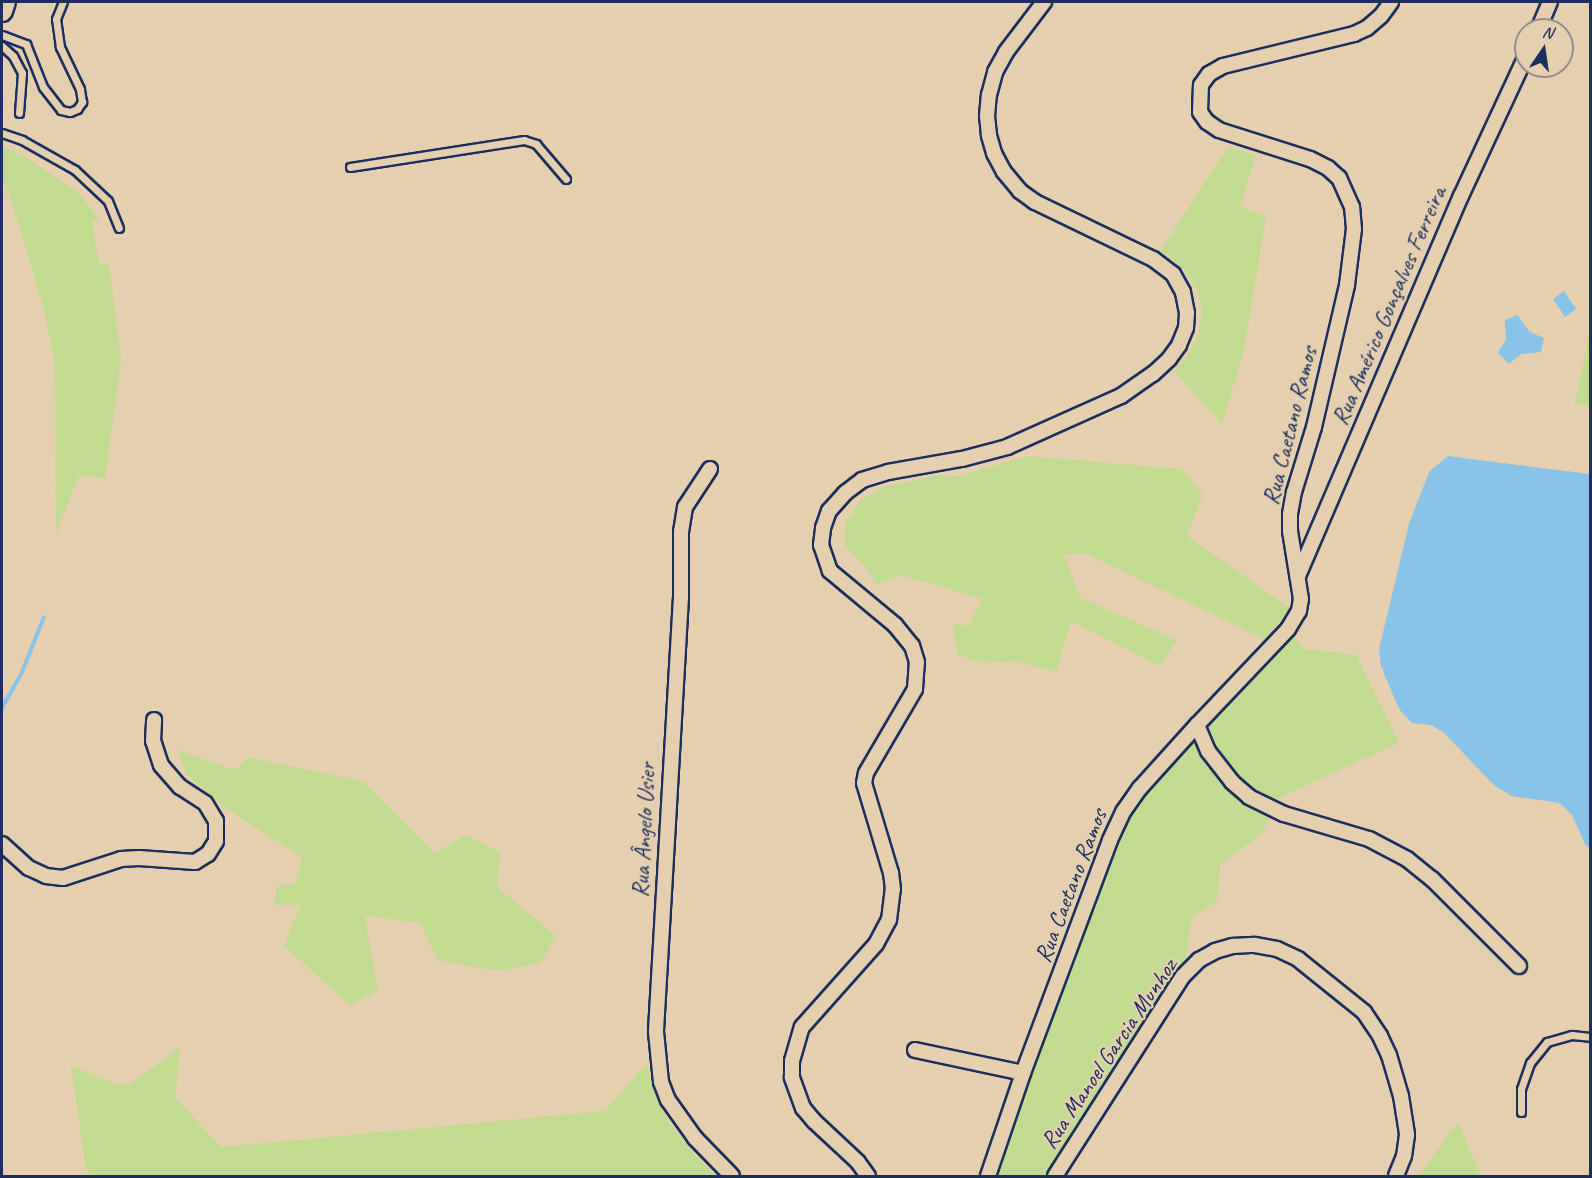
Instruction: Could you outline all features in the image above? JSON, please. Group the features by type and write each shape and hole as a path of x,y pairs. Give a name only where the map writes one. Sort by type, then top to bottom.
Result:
{"street":[{"path":"2,8 5,2"},
{"path":"868,1176 858,1162 803,1108 792,1077 792,1060 802,1028 876,944 889,920 893,889 891,873 864,783 866,773 915,689 917,662 912,646 895,625 831,571 821,544 826,519 829,511 845,493 862,480 888,472 962,459 1007,447 1121,396 1153,374 1169,359 1179,345 1185,328 1187,313 1183,292 1173,274 1153,259 1035,202 1009,178 994,153 987,116 995,72 1006,52 1044,2"},
{"name":"Rua Caetano Ramos","path":"988,1176 1023,1073 1110,840 1123,812 1140,788 1295,620 1301,599 1290,531 1290,514 1347,285 1354,229 1352,207 1339,178 1328,168 1311,159 1219,130 1207,122 1200,112 1198,98 1201,85 1209,74 1223,66 1354,34 1367,28 1381,16 1391,2"},
{"path":"1543,18 1550,2"},
{"name":"Rua Américo Gonçalves Ferreira","path":"1298,576 1461,196 1516,78"},
{"name":"Rua Ângelo Usier","path":"710,469 685,507 681,531 681,597 656,1032 661,1083 668,1100 695,1138 732,1176"},
{"path":"2,844 29,868 46,876 63,878 122,859 195,862 208,854 216,841 216,821 205,803 180,787 161,765 153,741 154,720"},
{"path":"1197,725 1208,751 1232,782 1249,797 1284,814 1369,839 1407,859 1432,879 1519,966"},
{"name":"Rua Manoel Garcia Munhoz","path":"1055,1176 1183,976 1199,960 1215,951 1233,946 1256,945 1277,949 1298,959 1364,1012 1380,1036 1395,1076 1407,1135 1404,1156 1396,1176"},
{"path":"915,1050 1023,1073"}],"lane":[{"path":"2,35 26,44 43,87 62,110 70,112 77,109 82,102 80,89 60,47 56,19 63,2"},
{"path":"2,46 13,56 22,73 20,113"},
{"path":"2,133 22,140 75,170 108,201 120,228"},
{"path":"350,167 524,140 536,144 566,179"},
{"path":"1521,1112 1521,1089 1530,1063 1547,1042 1572,1035 1590,1037"}],"green space":[{"path":"2,146 26,157 80,194 99,220 92,222 99,263 109,265 121,362 105,478 79,475 56,534 55,362 42,302 11,199 2,180"},
{"path":"1228,147 1256,155 1240,206 1266,217 1244,350 1222,424 1174,371 1187,356 1198,336 1202,309 1196,289 1184,269 1161,250"},
{"path":"1590,331 1590,406 1575,403"},
{"path":"1028,456 1181,469 1203,494 1187,536 1291,609 1264,639 1085,553 1064,555 1081,598 1177,640 1160,666 1071,621 1056,672 1014,661 984,663 958,655 952,623 968,626 982,599 901,575 876,585 865,567 845,546 845,524 859,502 881,488 937,475 958,476"},
{"path":"1288,629 1303,649 1356,655 1399,743 1281,797 1262,833 1220,865 1217,901 1192,917 1183,976 1055,1176 988,1176 1123,812"},
{"path":"177,750 235,770 248,757 364,782 435,853 466,835 500,852 497,887 556,936 541,963 497,971 437,960 420,923 365,916 378,991 350,1005 284,946 301,905 274,905 277,886 295,883 302,857 227,809 187,775"},
{"path":"180,1047 175,1097 221,1147 605,1111 647,1063 653,1090 667,1120 694,1154 717,1176 90,1176 85,1162 71,1065 118,1085 129,1085"},
{"path":"1458,1122 1481,1176 1418,1176"}],"water":[{"path":"1564,291 1576,309 1565,317 1553,299"},
{"path":"1517,315 1530,332 1544,338 1541,352 1521,354 1509,364 1499,354 1499,350 1506,340 1505,320"},
{"path":"1448,456 1590,474 1590,846 1586,846 1572,815 1560,803 1511,796 1494,785 1443,732 1431,725 1412,723 1399,709 1381,666 1379,649 1409,524 1429,472"}],"waterway":[{"path":"2,708 22,672 44,617"}]}
